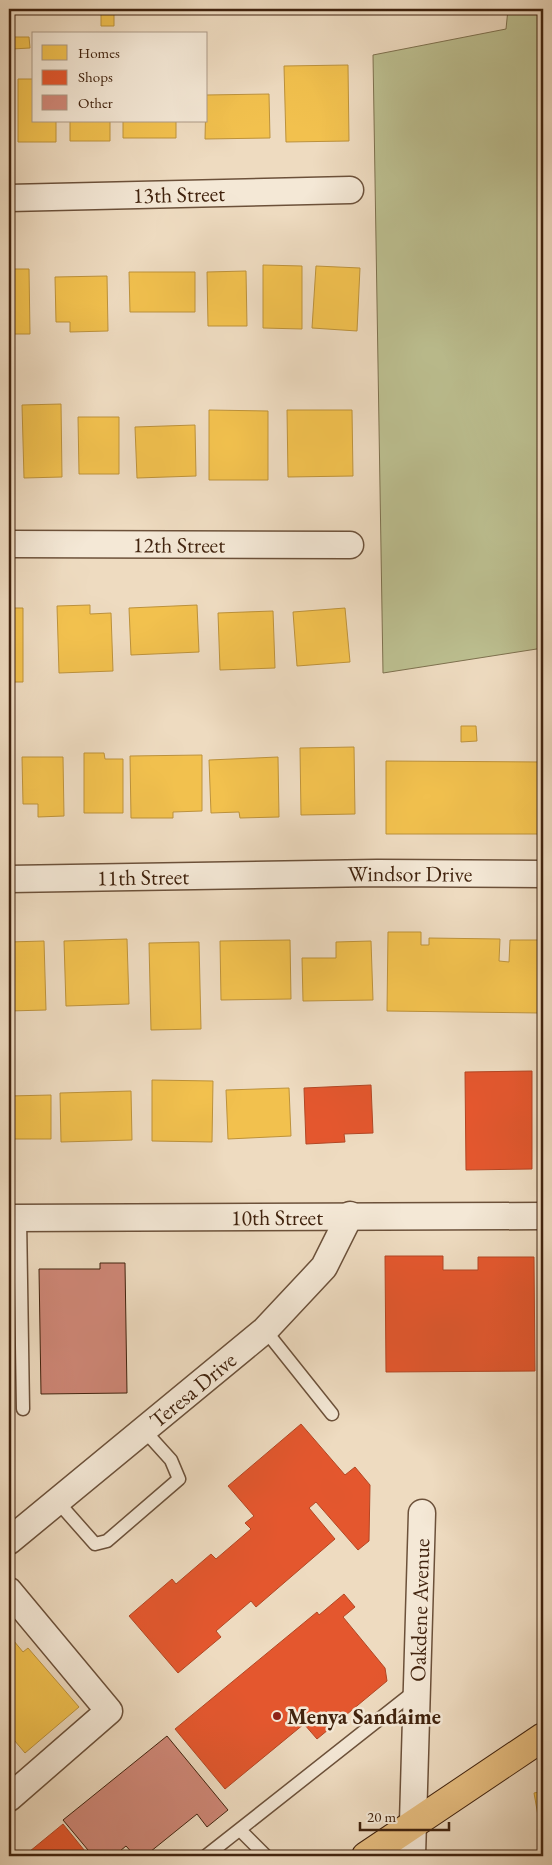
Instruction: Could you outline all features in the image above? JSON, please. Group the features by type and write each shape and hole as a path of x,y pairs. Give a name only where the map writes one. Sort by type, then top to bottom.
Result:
{"main road":[{"path":"366,1856 543,1737"}],"street":[{"name":"13th Street","path":"9,198 350,190"},
{"name":"12th Street","path":"9,544 350,545"},
{"name":"Windsor Drive","path":"278,874 543,874"},
{"name":"11th Street","path":"9,879 278,874"},
{"name":"10th Street","path":"14,1218 350,1215 543,1216"},
{"name":"Teresa Drive","path":"9,1541 265,1330 324,1266 350,1215"},
{"name":"Oakdene Avenue","path":"412,1856 422,1513"},
{"path":"9,1591 109,1711 9,1798"}],"lane":[{"path":"14,1218 22,1409"},
{"path":"265,1330 332,1414"},
{"path":"57,1501 95,1544 107,1541 179,1478 172,1460 143,1429"},
{"path":"206,1856 417,1690"},
{"path":"240,1830 266,1856"}],"green space":[{"path":"508,9 543,9 543,648 383,673 373,55 506,29"}],"building: Homes":[{"path":"9,9 24,9 24,14 9,14"},
{"path":"101,13 114,13 114,26 101,26"},
{"path":"11,37 29,37 30,48 12,49"},
{"path":"348,65 349,141 286,142 284,66"},
{"path":"18,79 32,79 32,122 56,122 56,142 18,142"},
{"path":"269,94 270,138 205,139 205,122 208,122 208,95"},
{"path":"70,122 110,122 110,141 70,141"},
{"path":"123,122 176,122 176,138 123,138"},
{"path":"263,265 302,266 302,329 263,328"},
{"path":"316,266 360,268 357,331 312,328"},
{"path":"9,269 29,269 30,334 9,334"},
{"path":"246,271 247,326 208,326 207,272"},
{"path":"129,272 195,272 195,312 130,312"},
{"path":"107,276 108,331 70,332 70,322 56,322 55,277"},
{"path":"61,404 62,477 24,478 22,405"},
{"path":"209,410 268,411 268,480 209,480"},
{"path":"287,410 352,410 353,476 288,477"},
{"path":"78,417 119,417 119,474 79,474"},
{"path":"195,425 196,476 137,478 135,427"},
{"path":"90,605 90,614 111,613 113,671 59,673 57,606"},
{"path":"197,605 199,652 131,655 129,608"},
{"path":"9,608 23,608 23,682 9,682"},
{"path":"345,608 350,662 297,666 293,612"},
{"path":"273,611 275,668 220,670 218,613"},
{"path":"461,726 476,726 477,741 461,742"},
{"path":"354,747 355,814 301,815 300,748"},
{"path":"84,753 104,753 105,759 123,759 123,813 84,813"},
{"path":"202,755 202,811 173,812 173,818 131,818 130,756"},
{"path":"9,757 13,757 14,810 9,810"},
{"path":"22,757 63,757 64,816 38,817 38,804 23,804"},
{"path":"278,757 279,817 240,818 239,812 211,813 209,760"},
{"path":"386,761 543,762 543,834 386,834"},
{"path":"388,932 421,932 421,945 429,945 429,938 500,939 499,961 509,962 510,940 541,940 540,1013 387,1011"},
{"path":"127,939 129,1004 66,1006 64,941"},
{"path":"290,940 291,999 221,1000 220,941"},
{"path":"44,941 46,1010 9,1011 9,942"},
{"path":"371,941 373,1000 303,1001 302,958 336,958 336,942"},
{"path":"199,942 201,1029 151,1030 149,943"},
{"path":"152,1080 213,1081 212,1142 152,1141"},
{"path":"289,1088 291,1136 228,1139 226,1090"},
{"path":"131,1091 132,1140 61,1142 60,1093"},
{"path":"51,1095 51,1139 9,1139 9,1096"},
{"path":"9,1635 23,1652 28,1648 79,1707 25,1753 9,1734"},
{"path":"543,1791 543,1827 540,1827 534,1793"}],"building: Shops":[{"path":"532,1071 532,1169 466,1170 465,1072"},
{"path":"371,1085 373,1133 344,1134 345,1142 306,1144 304,1088"},
{"path":"385,1256 443,1256 443,1270 478,1270 478,1257 534,1257 535,1371 386,1372"},
{"path":"301,1424 345,1475 355,1467 370,1485 369,1541 358,1550 316,1502 309,1508 335,1539 256,1607 251,1601 216,1631 221,1637 178,1673 129,1616 172,1579 176,1584 211,1554 216,1559 251,1529 245,1523 254,1516 228,1486"},
{"path":"344,1594 355,1607 343,1617 385,1668 387,1681 317,1739 304,1724 225,1789 175,1729 317,1612 319,1615"},
{"path":"63,1824 89,1856 24,1856"}],"building: Other":[{"path":"100,1263 125,1263 127,1393 41,1394 39,1269 100,1269"},
{"path":"167,1736 228,1810 207,1827 197,1814 145,1856 135,1856 126,1846 114,1856 93,1856 63,1820"}],"place":[{"name":"Menya Sandaime","path":"277,1716"}]}
